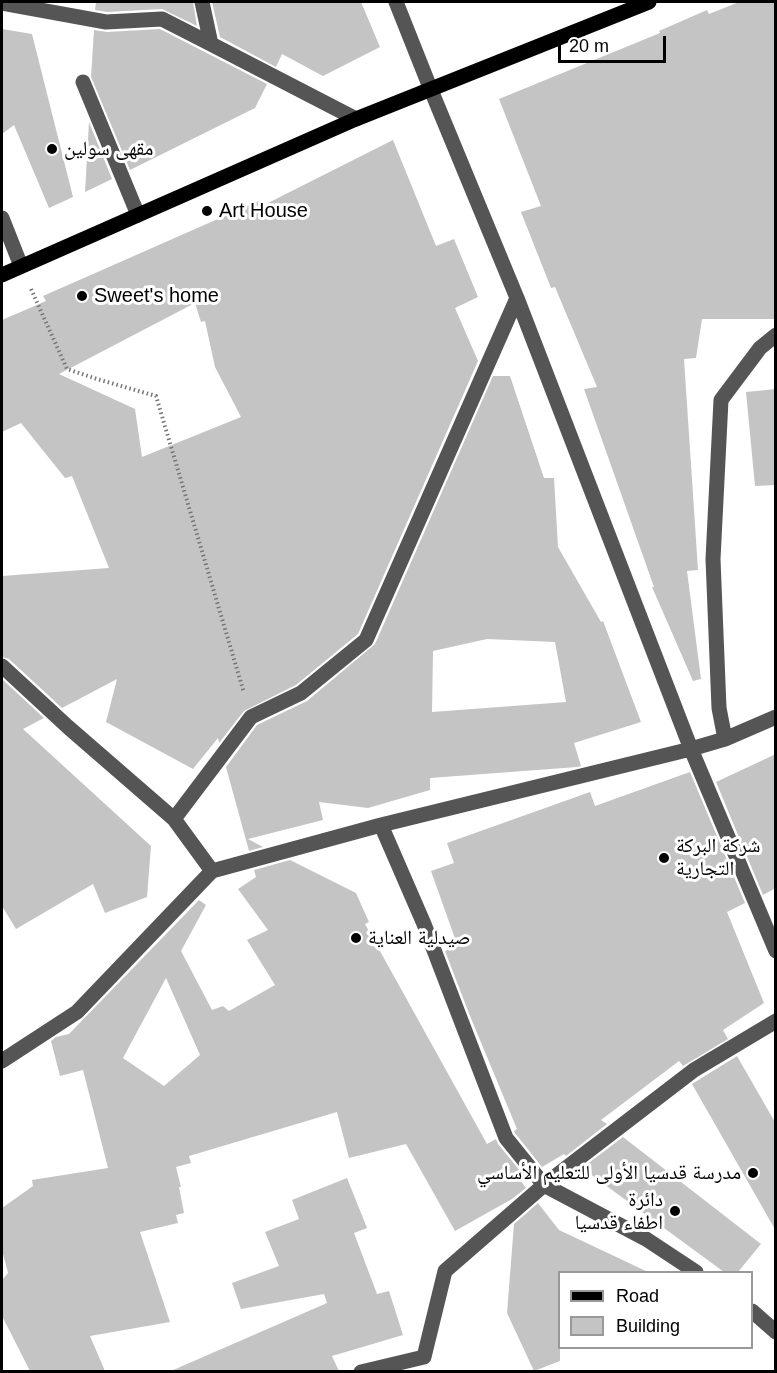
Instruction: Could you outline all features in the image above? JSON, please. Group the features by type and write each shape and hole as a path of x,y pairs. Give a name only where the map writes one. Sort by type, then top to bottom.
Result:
{"main road":[{"path":"2,275 356,119 649,2"}],"street":[{"path":"202,2 211,44"},
{"path":"396,2 517,298 691,749 776,951"},
{"path":"2,3 70,9 106,22 162,19 356,119"},
{"path":"83,82 138,215"},
{"path":"2,218 21,266"},
{"path":"174,819 251,717 300,693 366,640 517,298"},
{"path":"725,739 719,708 713,559 721,400 760,348 776,335"},
{"path":"2,666 174,819 212,871"},
{"path":"2,1061 77,1012 212,871 381,825 691,749 725,739 776,717"},
{"path":"381,825 424,924 506,1138 544,1185 646,1239 694,1271"},
{"path":"362,1371 424,1357 444,1271 544,1185 694,1070 776,1021"},
{"path":"753,1312 776,1332"}],"path":[{"path":"21,266 67,369 156,396 251,717"}],"building":[{"path":"96,2 193,2 197,26 162,9 107,12 95,10"},
{"path":"212,2 361,2 380,47 323,76 282,54 276,67 220,37"},
{"path":"739,2 776,2 776,319 702,319 696,358 684,359 698,570 687,571 701,679 693,681 652,587 654,587 584,389 597,387 555,287 551,288 521,212 541,206 499,99 660,33 659,31 707,10 709,14"},
{"path":"2,29 32,34 73,197 49,208 14,125 2,134"},
{"path":"160,29 267,84 255,108 130,170 91,77 94,30 107,32"},
{"path":"89,122 112,179 85,192"},
{"path":"393,140 436,246 454,239 478,297 455,308 478,361 358,634 296,685 244,711 219,743 218,738 193,769 106,722 117,679 62,708 9,659 2,657 2,576 109,568 72,476 65,478 21,423 2,432 2,320 46,301 43,296 261,200 262,206","holes":["195,303 201,322 205,321 215,367 241,417 142,457 135,409 59,374"]},
{"path":"493,376 510,376 544,478 554,478 558,547 601,622 603,621 641,722 574,743 581,766 577,767 430,778 430,790 368,808 319,802 323,820 248,839 263,847 249,851 226,767 257,725 307,701 375,644","holes":["487,639 555,642 566,702 432,712 433,651"]},
{"path":"776,389 776,485 755,486 746,392"},
{"path":"2,679 44,718 23,729 151,846 147,897 105,913 93,884 16,929 2,906"},
{"path":"776,754 776,888 763,895 716,782"},
{"path":"690,772 745,903 727,912 764,1003 723,1030 728,1039 683,1066 679,1061 601,1120 607,1124 566,1156 564,1154 542,1167 514,1131 517,1129 445,951 458,947 431,871 454,863 447,843 590,792 595,806"},
{"path":"290,860 356,893 369,922 365,924 487,1144 496,1139 526,1178 521,1181 526,1188 512,1199 455,1231 406,1144 349,1158 337,1112 189,1156 191,1163 176,1167 184,1213 176,1215 178,1223 140,1232 170,1322 90,1336 105,1371 30,1371 2,1316 2,1280 8,1273 2,1250 2,1208 33,1186 32,1180 108,1168 83,1070 60,1076 51,1041 56,1037 69,1034 199,900 206,905 181,951 212,1010 223,1006 229,1011 275,985 247,940 268,930 238,889 256,877 254,870","holes":["166,978 200,1055 164,1086 123,1058"]},
{"name":"مدرسة قدسيا الأولى للتعليم الأساسي","path":"737,1056 776,1124 776,1231 692,1084"},
{"path":"623,1137 761,1244 739,1271 723,1271 582,1168"},
{"path":"347,1178 367,1228 354,1233 377,1294 389,1291 403,1335 332,1356 339,1371 171,1371 327,1303 324,1294 241,1309 232,1283 279,1266 265,1232 299,1219 292,1200"},
{"path":"538,1203 559,1230 646,1271 558,1271 560,1361 534,1371 507,1313 514,1224"}],"place":[{"name":"مقهى سولين","path":"52,149"},
{"name":"Art House","path":"207,211"},
{"name":"Sweet's home","path":"82,296"},
{"name":"شركة البركة التجارية","path":"664,858"},
{"name":"صيدلية العناية","path":"356,938"},
{"name":"مدرسة قدسيا الأولى للتعليم الأساسي","path":"753,1173"},
{"name":"دائرة اطفاء قدسيا","path":"675,1211"}]}
